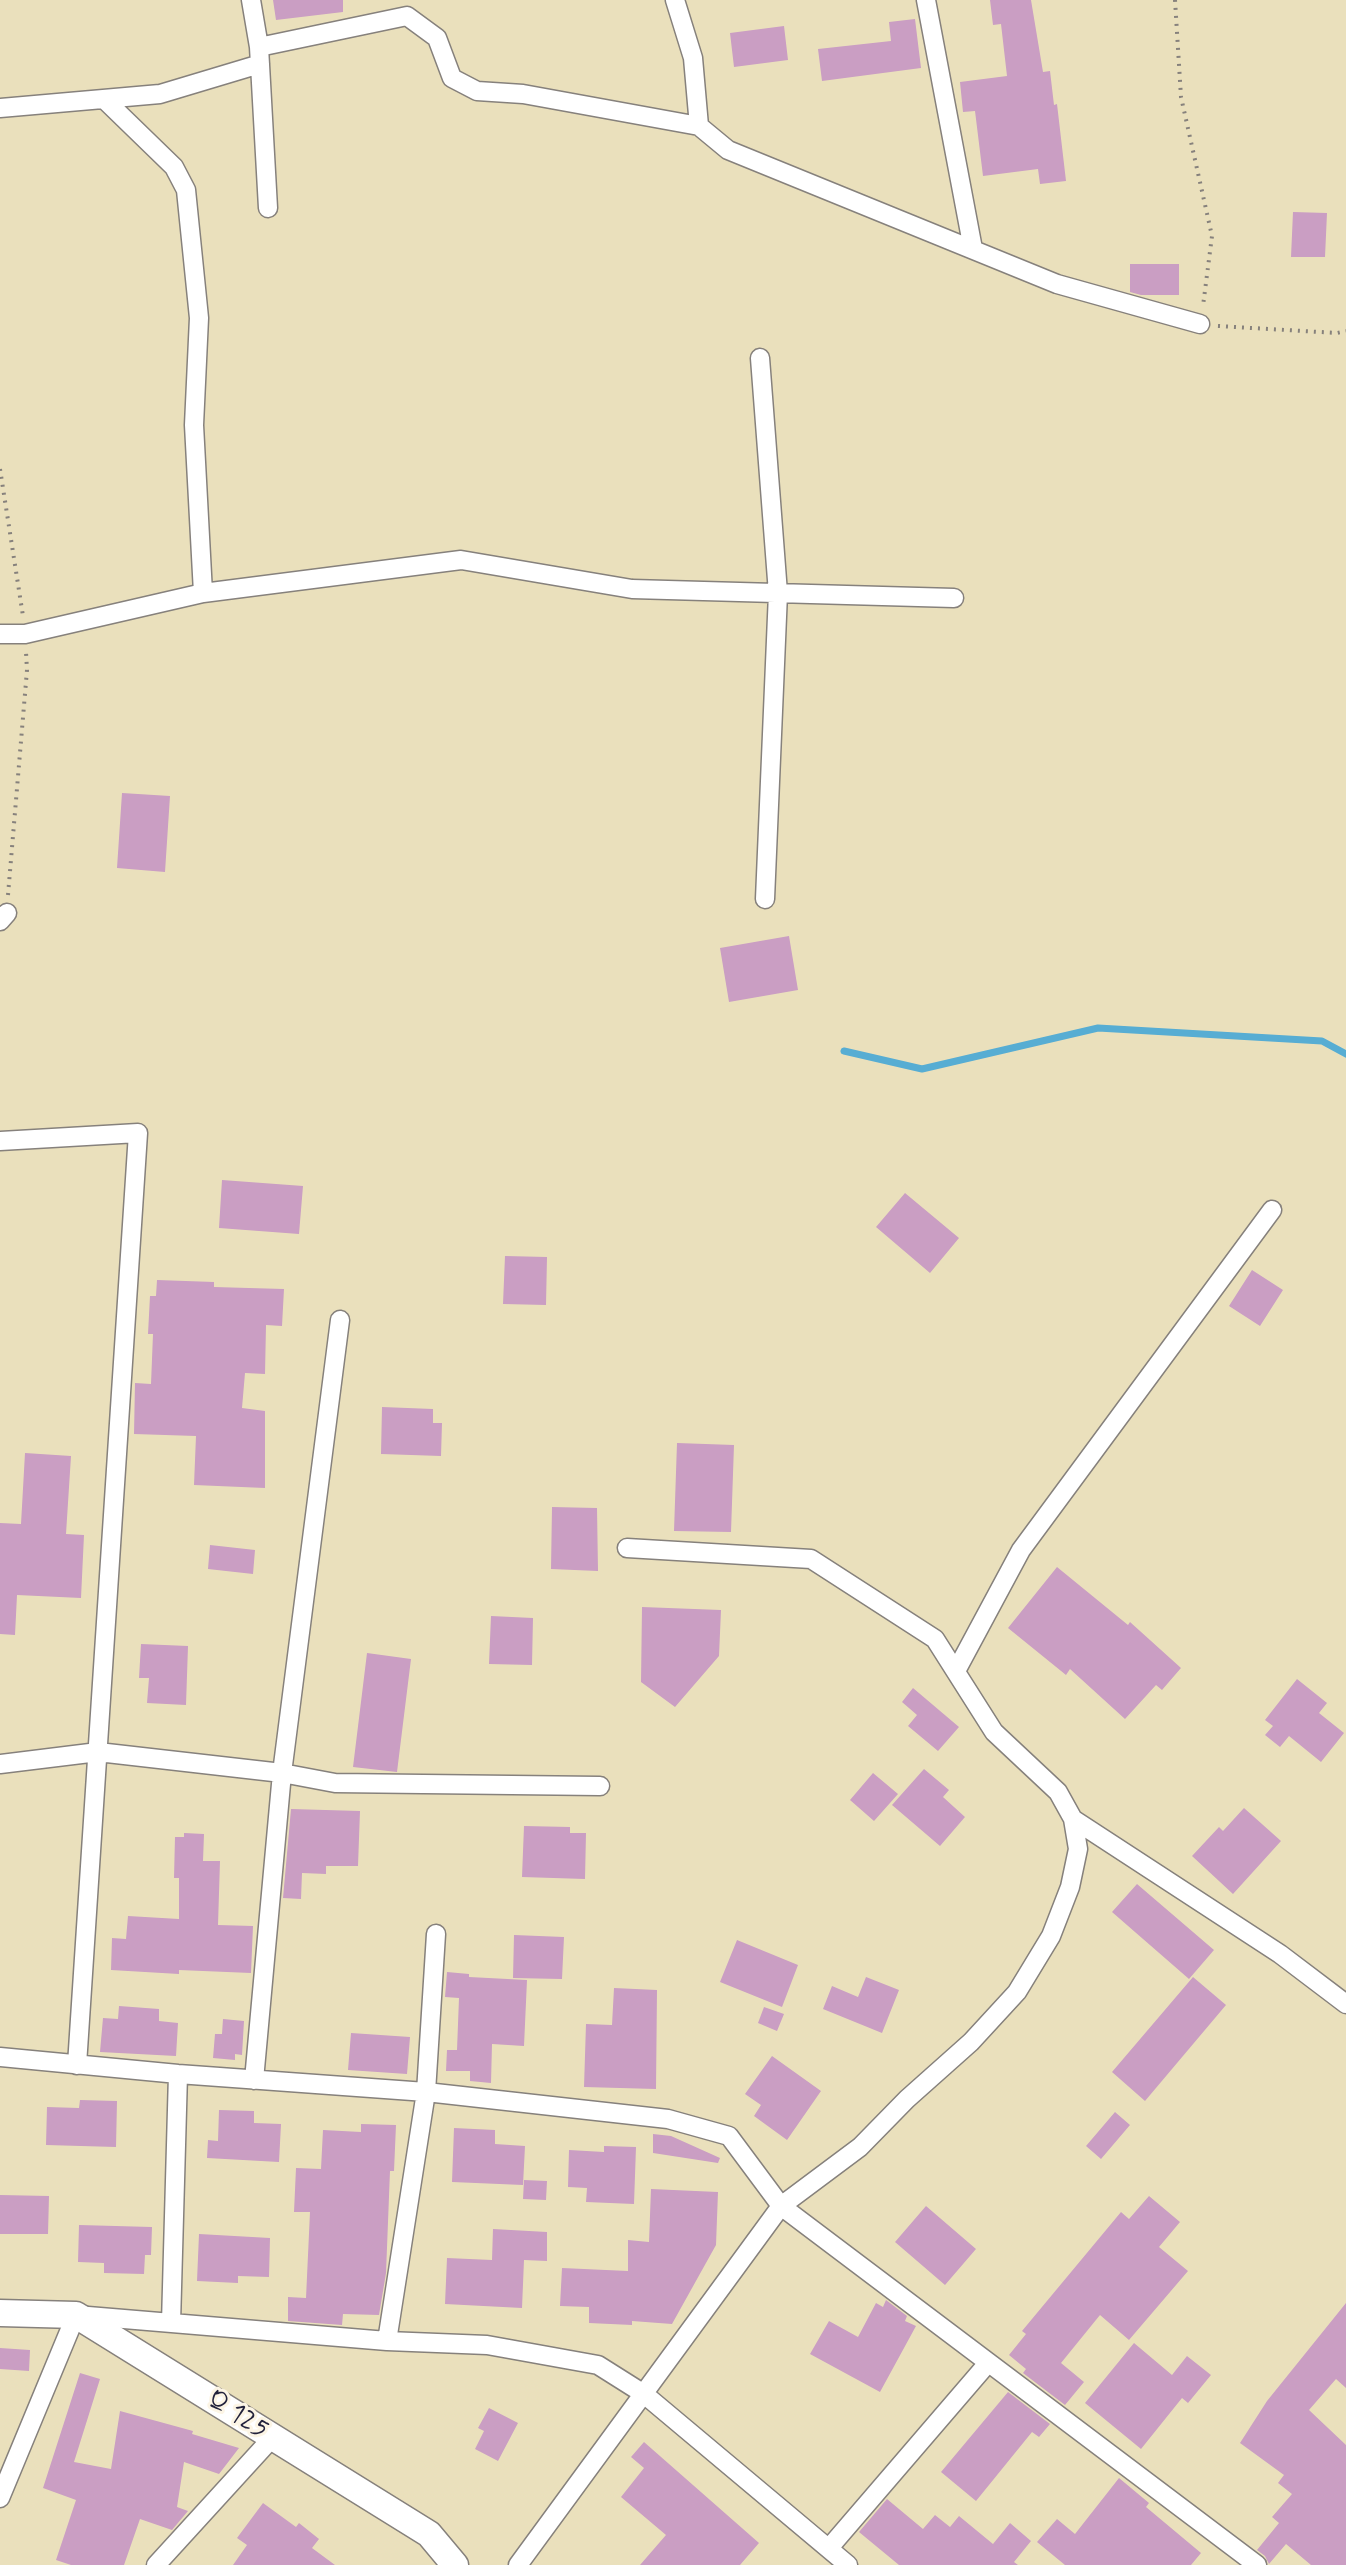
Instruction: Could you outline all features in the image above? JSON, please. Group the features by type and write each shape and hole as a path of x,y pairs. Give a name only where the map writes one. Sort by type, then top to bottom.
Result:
{"street":[{"path":"251,0 259,55 268,208"},
{"path":"675,0 693,58 699,126"},
{"path":"926,0 973,249"},
{"path":"0,108 160,94 259,55 407,16 437,38 452,78 477,91 523,94 699,126 728,150 1057,284 1200,324"},
{"path":"105,100 174,167 186,190 199,318 194,425 203,593"},
{"path":"760,358 778,593 765,899"},
{"path":"0,634 25,634 203,593 461,560 632,589 954,598"},
{"path":"0,1141 138,1133 77,2065"},
{"path":"956,1671 1021,1550 1272,1210"},
{"path":"254,2080 282,1773 340,1320"},
{"path":"518,2565 781,2206 860,2147 907,2099 971,2042 1017,1992 1051,1936 1070,1887 1078,1849 1073,1819 1058,1792 994,1732 935,1639 811,1559 627,1548"},
{"path":"0,1764 98,1752 282,1773 335,1783 600,1786"},
{"path":"1073,1819 1280,1954 1346,2004"},
{"path":"387,2341 426,2092 436,1934"},
{"path":"0,2057 426,2092 668,2119 729,2136 781,2206 1257,2565"},
{"path":"171,2323 178,2074"},
{"path":"0,2313 76,2315 387,2341 487,2345 598,2365 644,2394 848,2565"},
{"path":"0,2498 76,2315"},
{"name":"Q 125","path":"76,2315 429,2534 455,2565"},
{"path":"829,2548 988,2363"},
{"path":"156,2565 272,2438"}],"path":[{"path":"1175,0 1181,97 1212,236 1200,324 1337,333 1346,331"},
{"path":"0,469 21,595 27,670 3,917"}],"building":[{"path":"273,0 343,0 343,12 276,20"},
{"path":"990,0 1031,0 1043,72 1050,71 1054,105 1057,104 1066,181 1040,184 1038,169 983,176 975,111 963,112 960,82 1007,76 1001,24 993,25"},
{"path":"915,19 921,68 822,81 818,49 891,41 889,22"},
{"path":"784,26 788,60 734,67 730,33"},
{"path":"1293,212 1327,213 1325,257 1291,257"},
{"path":"1130,264 1179,264 1179,295 1130,292"},
{"path":"122,793 170,796 165,872 117,868"},
{"path":"789,936 798,990 729,1002 720,948"},
{"path":"222,1180 303,1186 299,1234 219,1228"},
{"path":"905,1193 959,1238 930,1273 876,1227"},
{"path":"505,1256 547,1257 546,1305 503,1304"},
{"path":"1252,1270 1283,1290 1260,1326 1229,1306"},
{"path":"157,1280 214,1282 214,1287 284,1289 282,1326 266,1325 265,1374 245,1373 242,1408 265,1411 265,1488 194,1485 196,1436 134,1434 135,1383 151,1384 153,1334 148,1334 150,1296 156,1296"},
{"path":"382,1407 433,1409 433,1423 442,1423 441,1456 381,1454"},
{"path":"677,1443 734,1445 731,1532 674,1531"},
{"path":"25,1453 71,1456 66,1534 84,1535 81,1598 17,1595 15,1635 0,1634 0,1523 21,1524"},
{"path":"552,1507 597,1508 598,1571 551,1569"},
{"path":"210,1545 255,1550 253,1574 208,1569"},
{"path":"1057,1567 1128,1625 1130,1622 1181,1668 1162,1690 1156,1685 1125,1719 1070,1669 1066,1675 1008,1628"},
{"path":"642,1607 721,1610 719,1656 675,1707 641,1682"},
{"path":"491,1616 533,1618 532,1665 489,1664"},
{"path":"141,1644 188,1646 186,1705 147,1703 149,1678 139,1678"},
{"path":"367,1653 411,1659 397,1772 353,1767"},
{"path":"1297,1679 1327,1703 1319,1713 1344,1733 1321,1762 1289,1736 1280,1747 1265,1735 1273,1726 1265,1720"},
{"path":"913,1688 959,1727 938,1751 908,1726 917,1715 902,1702"},
{"path":"924,1769 949,1790 943,1797 965,1817 940,1846 892,1805"},
{"path":"873,1773 898,1794 874,1821 850,1800"},
{"path":"1244,1808 1281,1841 1233,1894 1192,1856 1219,1827 1223,1831"},
{"path":"291,1809 360,1811 358,1866 326,1866 326,1874 302,1873 301,1899 283,1898"},
{"path":"524,1826 570,1827 570,1833 586,1833 585,1879 522,1877"},
{"path":"184,1833 204,1834 203,1861 220,1861 218,1925 253,1926 251,1973 179,1970 179,1974 111,1970 112,1938 126,1939 128,1916 179,1919 179,1878 174,1878 175,1837 184,1837"},
{"path":"1137,1884 1214,1950 1189,1979 1112,1912"},
{"path":"514,1935 564,1937 562,1979 513,1978"},
{"path":"737,1940 798,1965 782,2007 720,1982"},
{"path":"447,1972 469,1974 469,1977 527,1980 524,2046 492,2044 491,2083 470,2081 470,2071 446,2071 447,2050 457,2050 459,1998 445,1997"},
{"path":"866,1977 899,1990 882,2033 823,2009 832,1986 858,1997"},
{"path":"1193,1977 1226,2005 1145,2101 1112,2072"},
{"path":"614,1988 657,1990 656,2089 584,2087 586,2024 612,2025"},
{"path":"119,2006 159,2009 159,2021 178,2023 176,2056 100,2052 103,2018 118,2019"},
{"path":"764,2007 784,2014 777,2031 758,2023"},
{"path":"223,2019 244,2021 242,2055 235,2054 235,2060 213,2058 215,2034 222,2034"},
{"path":"351,2033 410,2037 407,2074 348,2070"},
{"path":"772,2056 821,2091 787,2140 754,2116 761,2105 745,2094"},
{"path":"80,2100 117,2101 116,2147 46,2145 47,2107 79,2108"},
{"path":"219,2110 254,2111 254,2123 281,2124 279,2162 207,2158 208,2140 218,2141"},
{"path":"1115,2112 1130,2125 1101,2159 1086,2146"},
{"path":"361,2124 396,2125 394,2171 390,2171 386,2273 379,2315 343,2314 342,2325 288,2321 288,2297 306,2298 310,2212 294,2212 296,2168 321,2169 323,2130 361,2132"},
{"path":"454,2128 495,2130 495,2144 525,2146 523,2185 452,2182"},
{"path":"653,2134 671,2136 720,2158 718,2163 653,2153"},
{"path":"604,2146 636,2147 634,2204 586,2202 587,2188 568,2187 569,2150 604,2152"},
{"path":"524,2180 547,2181 546,2200 523,2199"},
{"path":"651,2189 718,2192 716,2245 672,2324 632,2321 632,2325 589,2323 589,2307 560,2306 562,2268 628,2271 628,2240 649,2242"},
{"path":"0,2195 49,2196 48,2234 0,2234"},
{"path":"1149,2196 1180,2222 1159,2247 1188,2271 1129,2340 1100,2315 1061,2363 1084,2382 1065,2405 1023,2373 1026,2369 1009,2355 1026,2334 1022,2331 1121,2212 1129,2219"},
{"path":"926,2206 976,2249 945,2285 895,2242"},
{"path":"79,2225 152,2227 151,2255 145,2255 144,2274 104,2273 104,2263 78,2262"},
{"path":"493,2229 547,2232 547,2261 524,2260 522,2308 445,2304 447,2258 492,2260"},
{"path":"199,2234 270,2238 269,2277 238,2276 238,2283 197,2281"},
{"path":"886,2300 907,2316 905,2321 916,2326 880,2392 810,2354 829,2321 858,2337 876,2303 883,2307"},
{"path":"1346,2303 1346,2388 1336,2379 1309,2410 1346,2445 1346,2565 1311,2565 1286,2544 1269,2564 1257,2550 1279,2523 1272,2517 1292,2494 1278,2483 1284,2475 1240,2443 1267,2401"},
{"path":"1134,2343 1172,2375 1187,2356 1211,2375 1188,2403 1182,2398 1141,2449 1085,2403"},
{"path":"0,2348 30,2350 29,2371 0,2369"},
{"path":"80,2373 100,2379 74,2462 111,2469 120,2411 193,2431 192,2434 239,2448 219,2474 184,2462 177,2507 188,2511 172,2530 140,2519 124,2565 71,2565 56,2560 76,2500 43,2488"},
{"path":"1008,2392 1050,2424 1039,2437 1032,2432 976,2501 941,2472"},
{"path":"489,2408 518,2423 498,2461 475,2449 484,2431 478,2428"},
{"path":"644,2442 759,2543 740,2565 640,2565 666,2535 621,2497 644,2468 631,2457"},
{"path":"1119,2478 1149,2503 1146,2507 1201,2553 1191,2565 1065,2565 1037,2542 1057,2519 1075,2534"},
{"path":"887,2499 923,2529 935,2515 950,2527 959,2516 993,2544 1010,2523 1031,2541 1014,2562 1018,2565 899,2565 859,2532"},
{"path":"263,2503 296,2527 299,2523 319,2539 312,2548 335,2565 233,2565 247,2545 237,2538"}],"waterway":[{"path":"844,1051 922,1069 1098,1028 1322,1041 1346,1054"}]}
